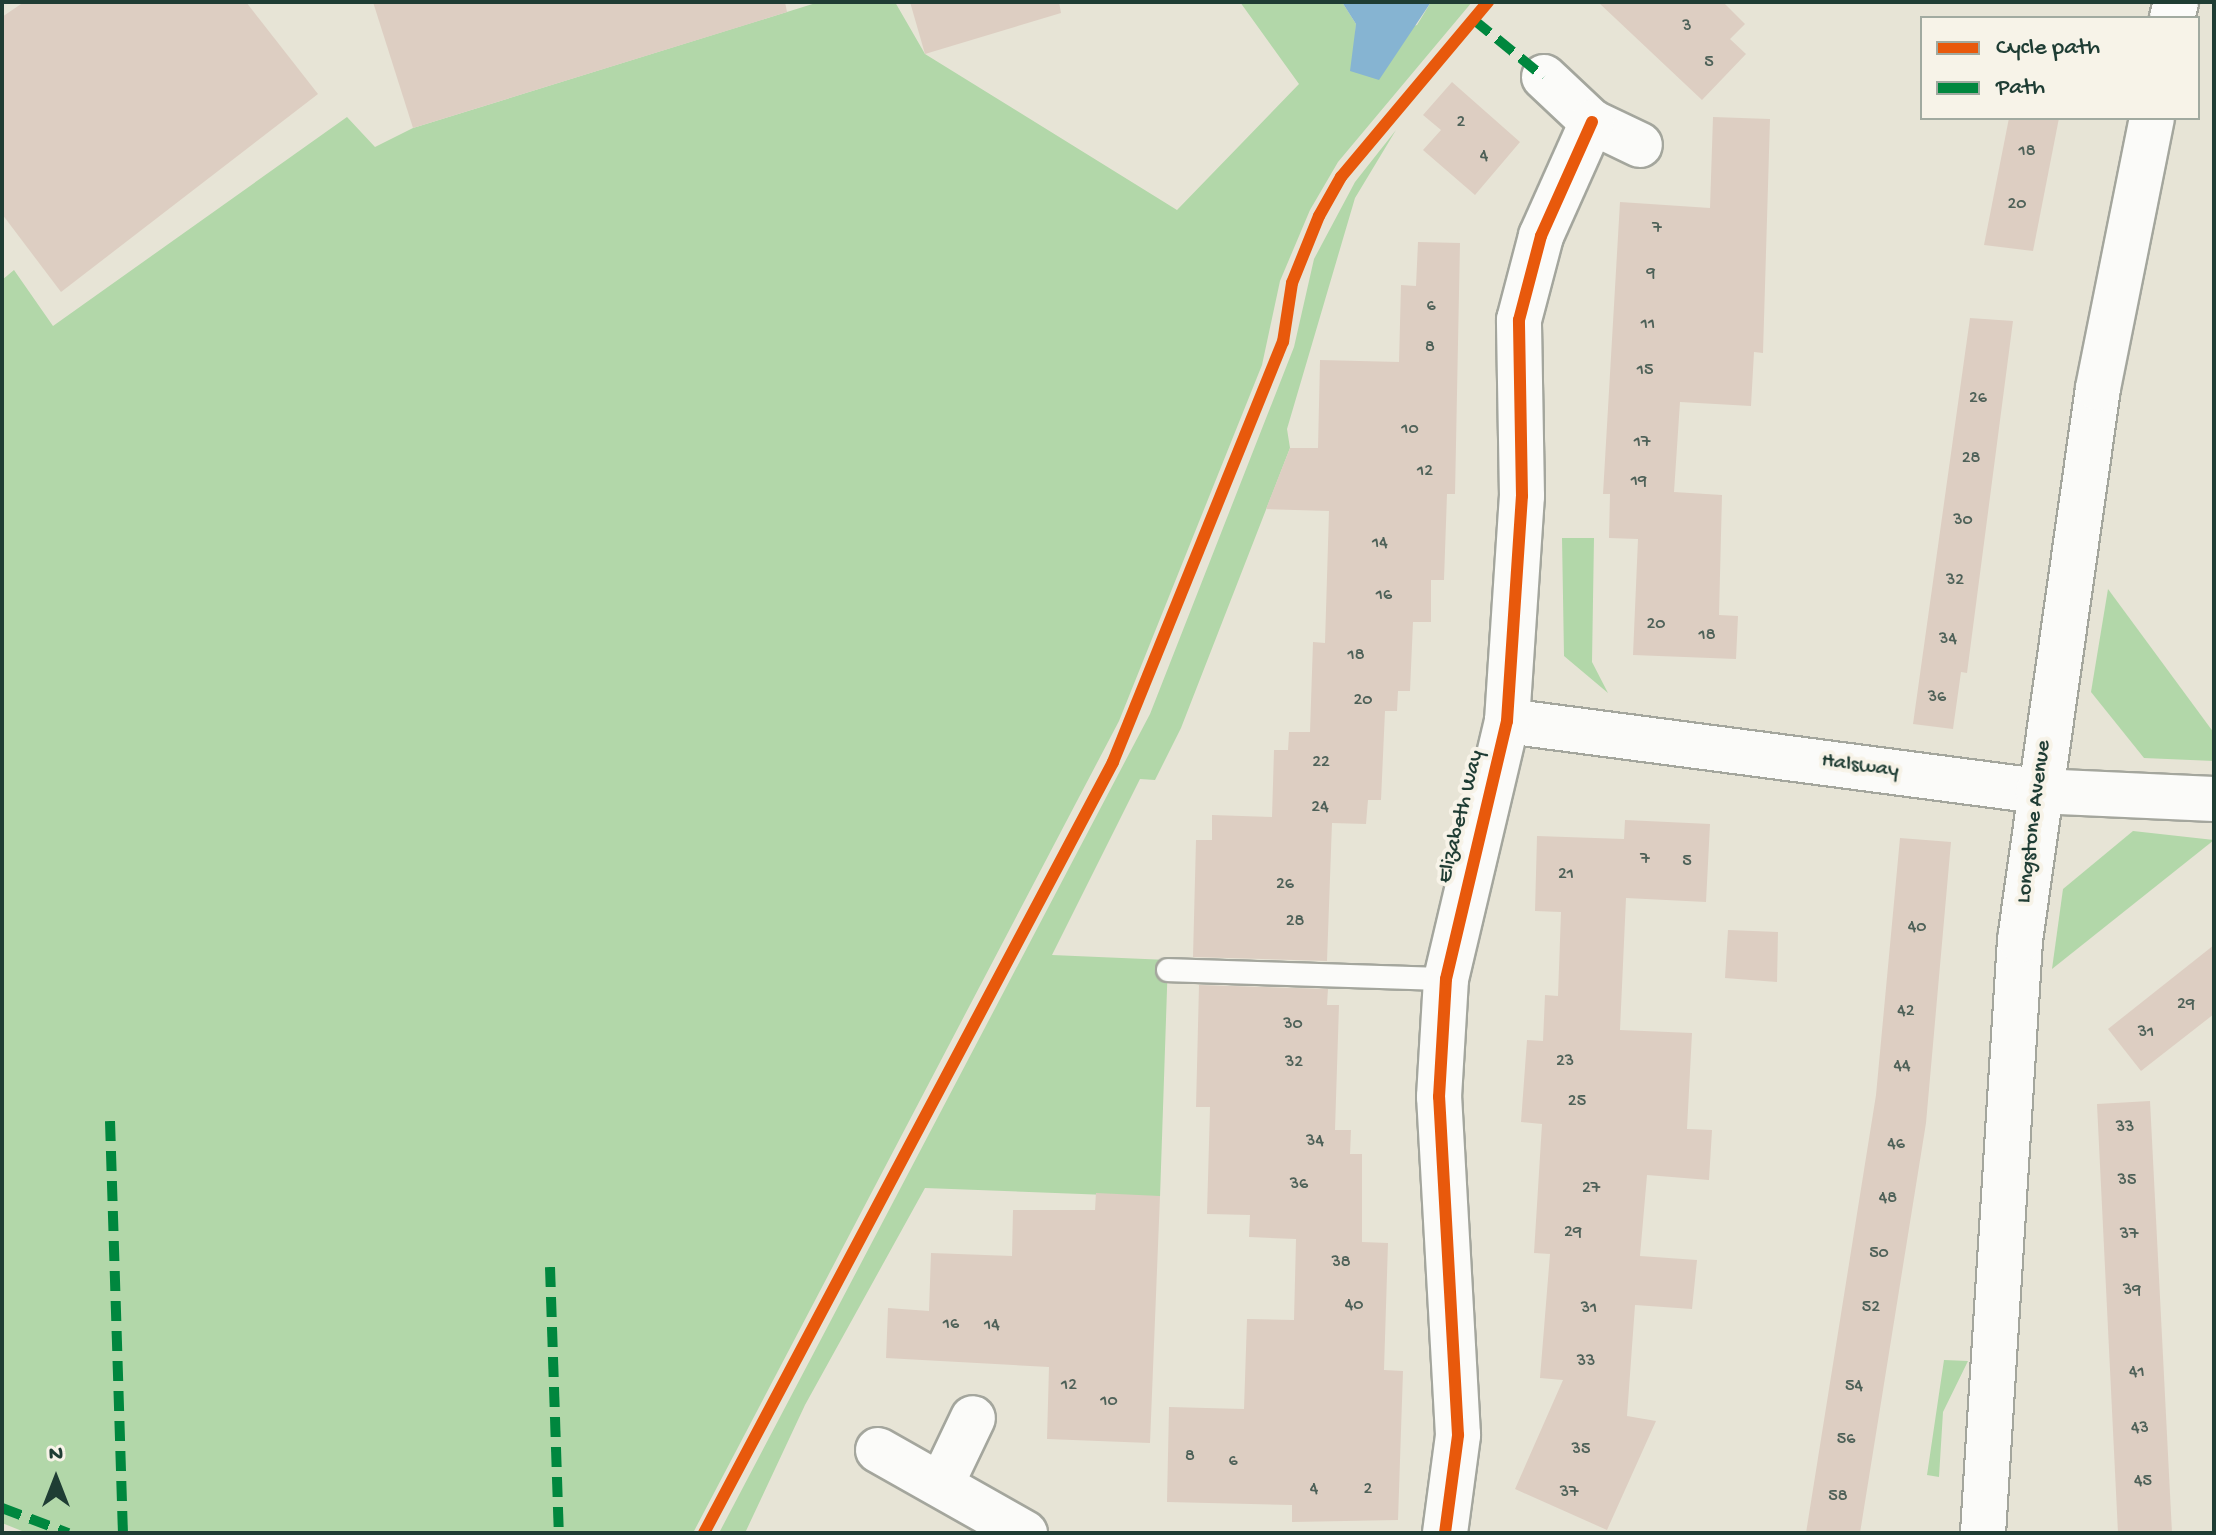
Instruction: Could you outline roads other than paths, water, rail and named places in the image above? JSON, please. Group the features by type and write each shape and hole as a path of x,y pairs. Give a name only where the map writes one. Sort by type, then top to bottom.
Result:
{"street":[{"path":"1544,77 1592,122 1640,145"},
{"name":"Longstone Avenue","path":"1983,1533 2003,1157 2038,791 2098,388 2152,120"},
{"name":"Elizabeth Way","path":"1445,1533 1458,1435 1439,1097 1446,979 1507,721 1521,539 1519,320 1541,236 1592,122"},
{"name":"Halsway","path":"1507,721 2038,791 2214,799"},
{"path":"941,1485 973,1418"},
{"path":"878,1450 1025,1533"}],"lane":[{"path":"1168,970 1446,979"}],"water":[{"path":"1342,2 1431,2 1379,80 1350,71 1356,24"}]}
